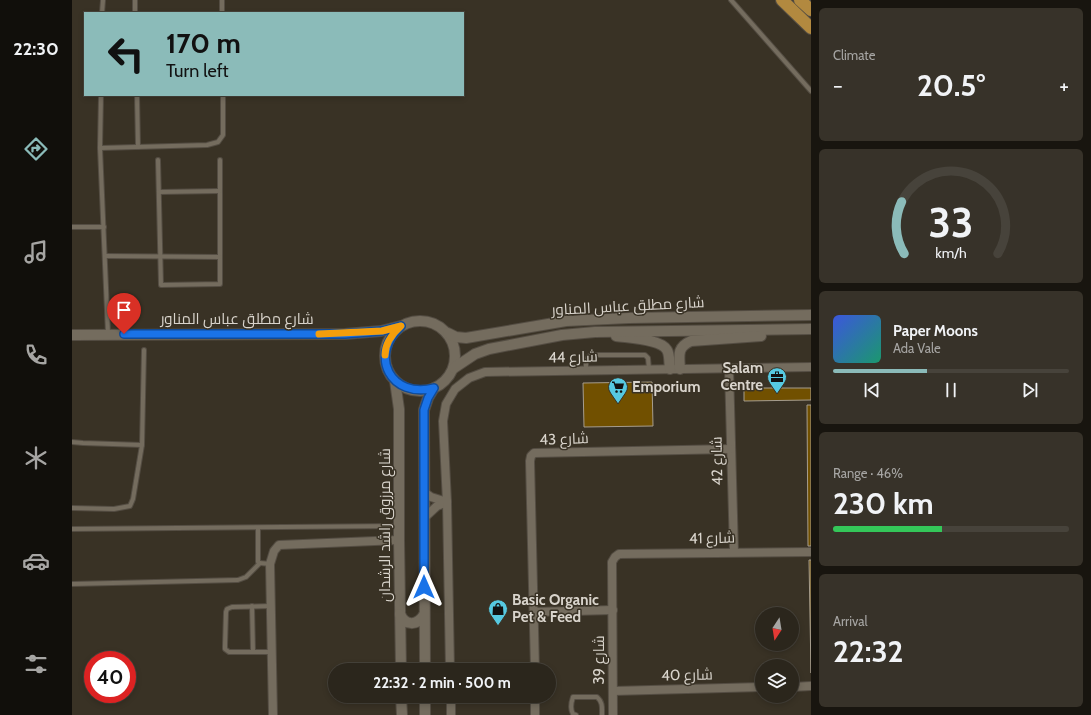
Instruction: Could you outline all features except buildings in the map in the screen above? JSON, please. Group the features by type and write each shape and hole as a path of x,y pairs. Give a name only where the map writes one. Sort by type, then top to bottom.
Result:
{"highway":[{"path":"782,0 811,28"}],"street":[{"name":"شارع مطلق عباس المناور","path":"448,333 456,337 466,338 566,320 811,315"},
{"path":"426,321 442,327 448,333 456,350 456,359 454,368 446,380 434,388 424,391 404,387 395,380 389,372 385,352 390,338 401,326 408,322 426,321"},
{"name":"شارع مطلق عباس المناور","path":"72,335 345,334 382,331 401,326"},
{"path":"680,369 680,350 684,344 691,341 762,336 792,329"},
{"name":"شارع مطلق عباس المناور","path":"454,368 475,354 562,335 595,332 811,329"},
{"path":"595,332 656,342 663,345 668,351 670,369"},
{"name":"شارع 44","path":"450,663 443,421 446,404 455,389 469,378 485,372 811,367"},
{"name":"شارع 42","path":"729,369 734,552"},
{"name":"شارع مرزوق راشد الرشدان","path":"395,380 399,409 401,663"},
{"path":"425,663 424,410 428,398 434,388"},
{"name":"شارع 43","path":"535,663 531,456 534,453 731,449"},
{"path":"424,492 431,497 446,502"},
{"path":"424,518 437,506 446,502"},
{"path":"273,715 270,564 274,551 279,545 399,540"},
{"name":"شارع 41","path":"615,557 619,554 811,552"},
{"name":"شارع 39","path":"613,715 612,562 615,557"},
{"path":"534,612 613,610"},
{"path":"400,614 402,619 411,624 417,623 424,615"},
{"path":"799,686 811,686"},
{"name":"شارع 40","path":"613,691 755,687"},
{"path":"401,703 402,715"},
{"path":"425,703 425,715"},
{"path":"451,703 451,715"},
{"path":"535,703 535,715"}],"lane":[{"path":"102,12 103,0"},
{"path":"135,0 135,12"},
{"path":"222,0 222,12"},
{"path":"731,0 811,91"},
{"path":"101,96 100,148 108,334"},
{"path":"137,96 138,147"},
{"path":"100,148 208,145 218,142 223,135 223,96"},
{"path":"158,160 161,285 220,284 220,160"},
{"path":"159,192 220,191"},
{"path":"72,227 104,227"},
{"path":"105,256 220,256"},
{"path":"72,508 114,510 130,506 133,499 142,445 144,350"},
{"path":"586,370 587,359 589,356 594,355 645,355 648,358 649,369"},
{"path":"72,442 142,445"},
{"path":"72,529 399,526"},
{"path":"258,528 257,559 260,563"},
{"path":"260,563 270,564"},
{"path":"72,584 238,580 246,577 260,563"},
{"path":"252,606 252,652"},
{"path":"270,606 232,607 227,609 225,649 229,652 272,652"},
{"path":"576,715 571,711 573,697 597,697 600,699 602,704 601,715 613,715"}],"slow traffic":[{"path":"319,334 345,334 382,331 401,326 393,333 388,342 385,355"}],"place":[{"name":"Salam Centre","path":"777,394"},
{"name":"Emporium","path":"618,404"},
{"name":"Basic Organic Pet & Feed","path":"498,626"}],"route":[{"path":"124,334 345,334 382,331 401,326 393,333 385,352 389,372 395,380 404,387 424,391 434,388 428,398 424,410 424,587"}]}
